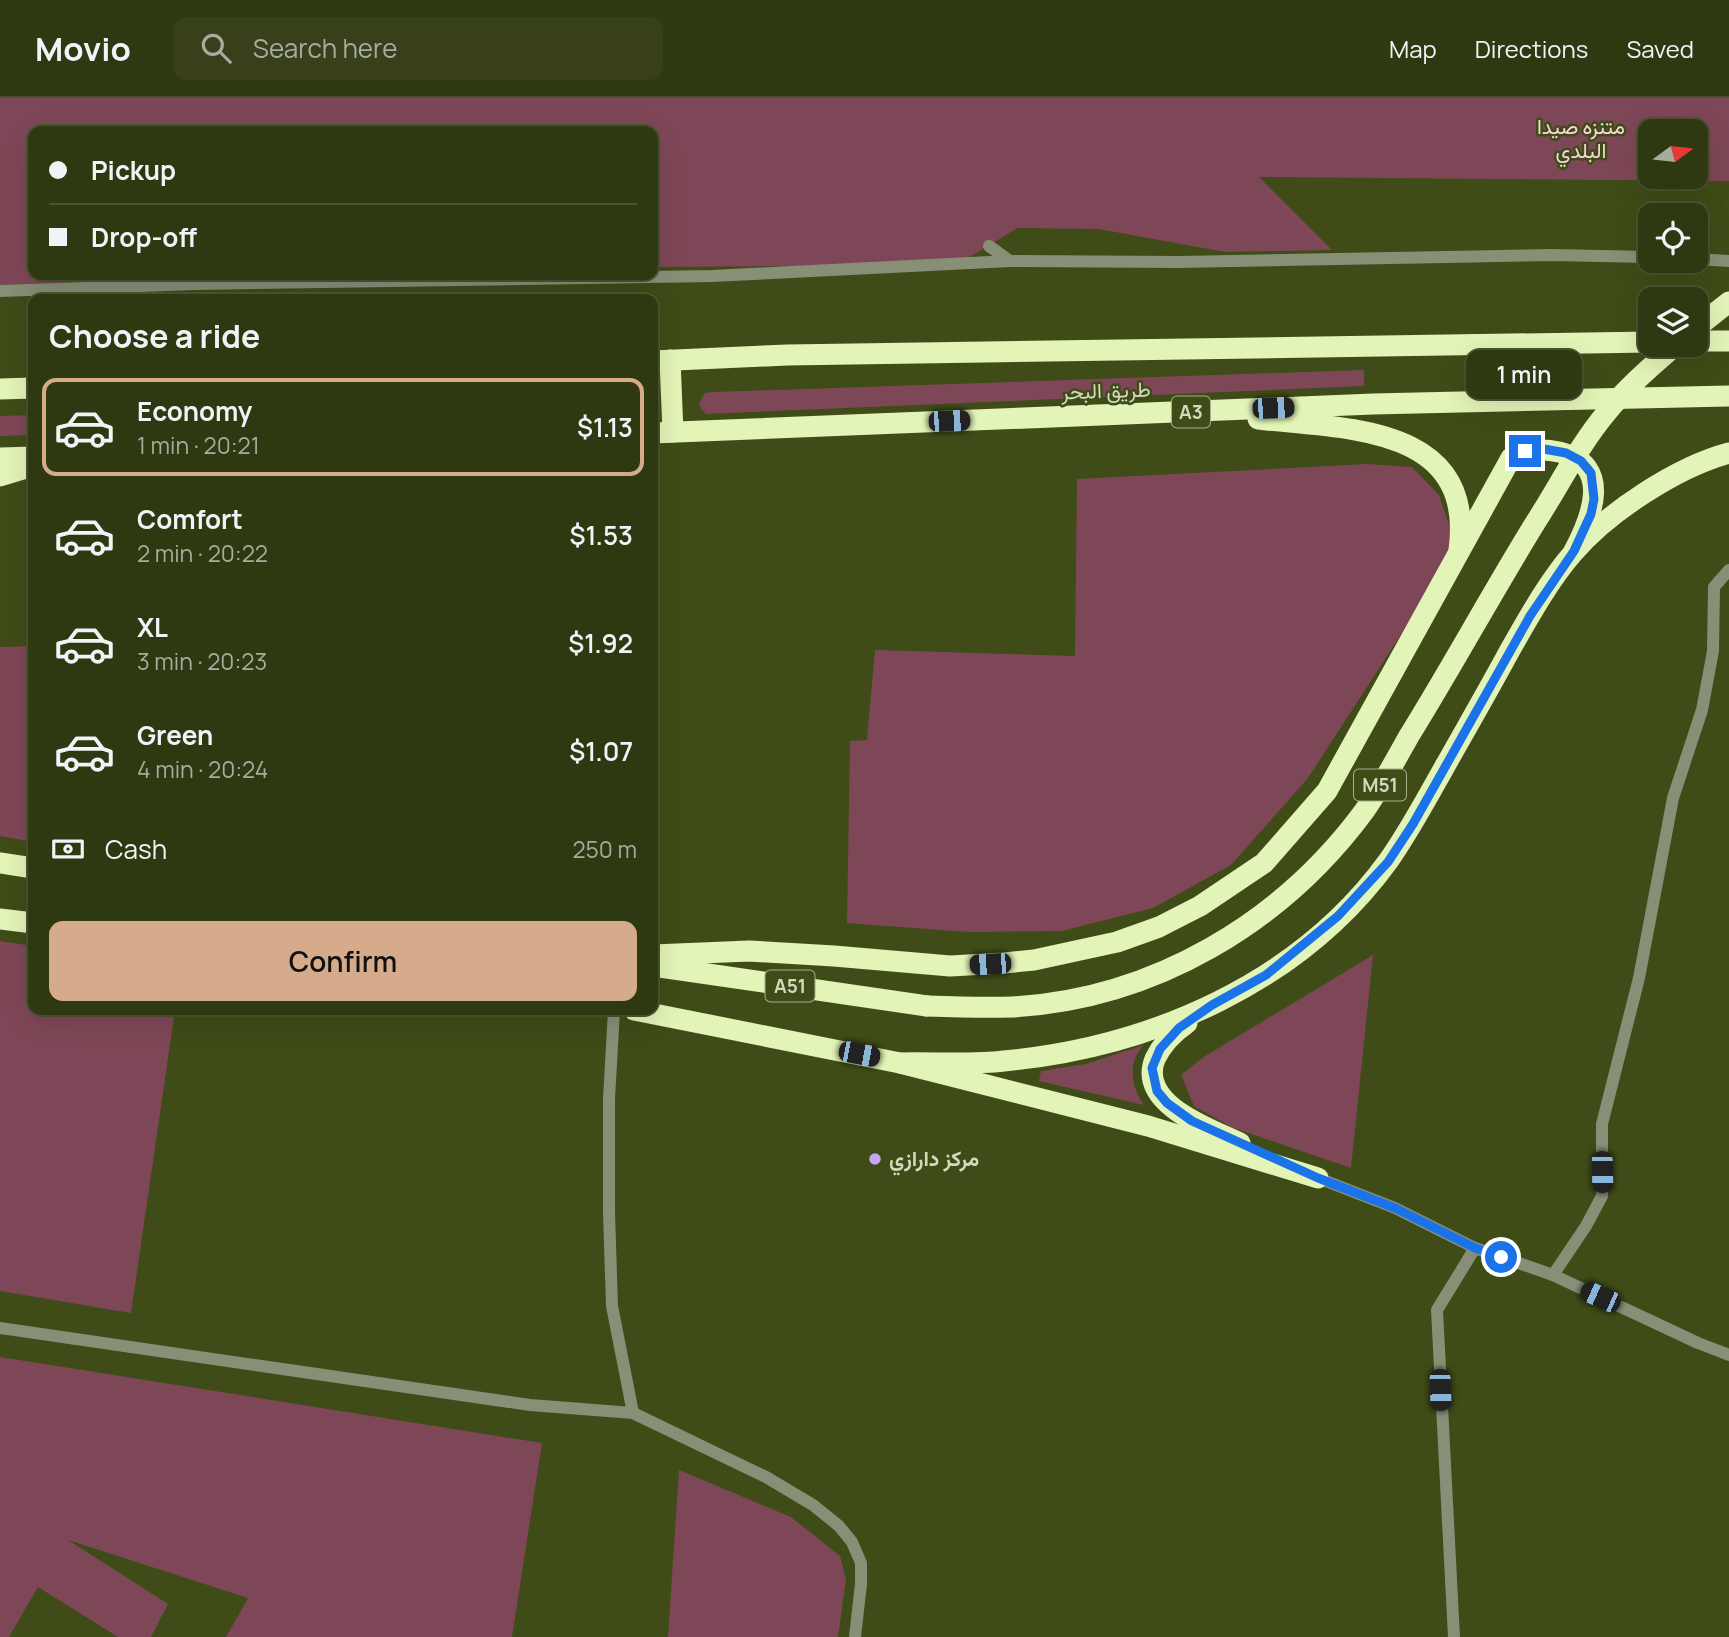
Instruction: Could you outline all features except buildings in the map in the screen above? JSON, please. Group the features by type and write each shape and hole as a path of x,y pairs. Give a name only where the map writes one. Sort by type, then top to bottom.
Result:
{"highway":[{"path":"1708,319 1729,302"},
{"path":"1708,341 1729,341"},
{"name":"طريق البحر","path":"662,360 801,355 1638,342"},
{"name":"M51","path":"927,1006 1014,1007 1078,999 1110,991 1210,950 1253,923 1293,890 1332,852 1366,808 1513,559 1596,427 1628,389 1663,357"},
{"path":"662,360 663,432"},
{"path":"0,389 28,388"},
{"name":"طريق البحر","path":"663,432 1198,411 1729,396"},
{"path":"1198,411 1361,431 1393,438 1419,449 1446,478 1458,506 1461,523 1458,559"},
{"path":"658,955 749,951 950,966 1004,963 1074,953 1159,927 1200,906 1243,879 1264,863 1313,810 1341,769 1511,458 1525,451 1544,449 1566,453 1581,461 1591,473 1594,499 1591,514 1574,551"},
{"name":"M51","path":"900,1063 1001,1062 1057,1054 1157,1028 1212,1005 1266,975 1315,937 1360,894 1388,862 1413,824 1530,616 1574,551 1603,524 1675,474 1729,453"},
{"path":"0,458 28,457"},
{"path":"0,476 28,468"},
{"path":"0,919 28,922"},
{"name":"A51","path":"658,967 927,1006"},
{"path":"1212,1005 1179,1028 1160,1049 1152,1068 1157,1091 1167,1103 1192,1121 1318,1178"},
{"path":"658,1015 900,1063 1148,1126 1318,1178"}],"street":[{"path":"989,246 1010,261"},
{"path":"658,277 1010,261 1179,262 1551,255 1638,257"},
{"path":"1708,260 1729,261"},
{"path":"0,291 195,284 454,280"},
{"path":"1553,1275 1586,1226 1602,1196 1602,1124 1639,978 1674,799 1702,710 1713,651 1714,587 1729,570"},
{"path":"614,1015 608,1213 612,1293 634,1413"},
{"path":"1318,1178 1395,1208 1475,1248 1553,1275 1729,1355"},
{"path":"1454,1637 1437,1310 1475,1248"},
{"path":"0,1328 530,1405 634,1413 766,1478 813,1505 839,1526 852,1542 861,1563 855,1637"}],"green space":[{"name":"متنزه صيدا البلدي","path":"0,98 1729,98 1729,181 1708,181 1708,119 1638,119 1638,180 1259,177 1332,250 1225,252 1099,229 1018,228 966,259 815,266 658,267 658,126 28,126 28,280 125,280 0,285"},
{"path":"1364,370 1364,386 706,414 699,403 705,393 714,392"},
{"path":"28,415 28,435 0,436 0,416"},
{"path":"1367,464 1412,467 1439,495 1451,531 1448,562 1308,778 1231,865 1153,908 1062,931 969,932 847,923 850,741 867,740 875,650 1075,656 1077,479"},
{"path":"28,646 28,841 0,836 0,647"},
{"path":"0,941 28,945 28,1015 174,1015 131,1313 0,1291"},
{"path":"1373,955 1351,1168 1231,1127 1194,1106 1181,1075 1205,1056"},
{"path":"1144,1045 1135,1059 1133,1074 1136,1090 1144,1105 1039,1081 1041,1071 1086,1064"},
{"path":"0,1357 542,1443 512,1637 226,1637 248,1598 68,1540 168,1604 151,1637 118,1637 38,1587 9,1637 0,1637"},
{"path":"679,1470 791,1517 840,1556 846,1579 838,1637 668,1637"}],"place":[{"name":"مركز دارازي","path":"875,1159"}],"route":[{"path":"1501,1257 1475,1248 1395,1208 1318,1178 1192,1121 1167,1103 1157,1091 1152,1068 1160,1049 1179,1028 1212,1005 1231,997 1266,975 1338,916 1388,862 1413,824 1530,616 1574,551 1591,514 1594,499 1591,473 1581,461 1566,453 1544,449 1525,451"}]}
